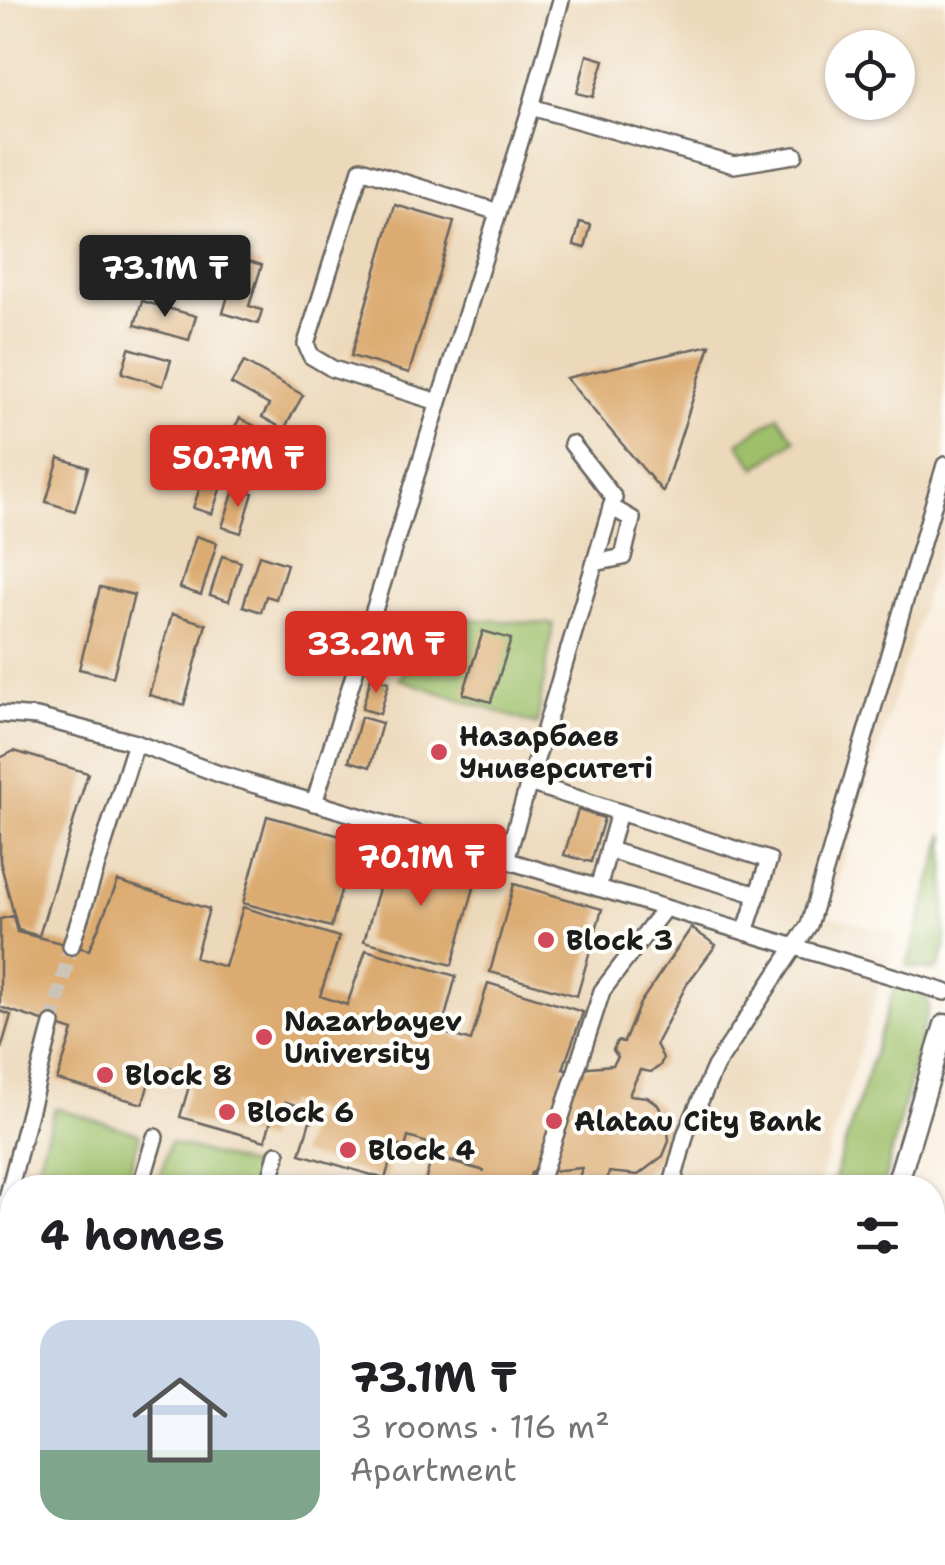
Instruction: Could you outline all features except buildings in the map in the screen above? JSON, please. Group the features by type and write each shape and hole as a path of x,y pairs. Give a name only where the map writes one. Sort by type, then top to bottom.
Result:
{"main road":[{"path":"900,1175 944,1032"}],"street":[{"path":"314,803 561,0"},
{"path":"530,107 734,165 795,155"},
{"path":"438,402 333,369 311,356 306,344 339,239 361,170 498,212"},
{"path":"506,860 614,498 572,444"},
{"path":"675,1175 686,1133 715,1067 809,926 945,465"},
{"path":"594,563 623,556 632,519 611,507"},
{"path":"0,714 37,716 136,743 314,803 945,992"},
{"path":"71,946 136,743"},
{"path":"529,783 769,860 745,932"},
{"path":"598,888 619,812"},
{"path":"609,850 758,895"},
{"path":"542,1175 602,991 665,908"},
{"path":"15,1175 52,1024"},
{"path":"144,1175 155,1138"},
{"path":"271,1175 277,1154"}],"shaded area":[{"name":"Назарбаев Университеті","path":"0,0 945,0 945,533 827,915 896,933 821,1175 0,1175"}],"green space":[{"path":"778,416 795,440 756,468 738,443"},
{"path":"448,618 553,624 537,725 399,679"},
{"path":"945,833 945,947 939,966 933,971 907,966"},
{"path":"896,983 925,993 929,1006 886,1175 835,1175"},
{"path":"55,1108 140,1134 128,1175 35,1175"},
{"path":"170,1142 263,1169 261,1175 160,1175"}],"tunnel":[{"path":"52,1024 71,946"}],"place":[{"name":"Назарбаев Университеті","path":"439,752"},
{"name":"Block 3","path":"546,940"},
{"name":"Nazarbayev University","path":"264,1037"},
{"name":"Block 8","path":"105,1075"},
{"name":"Block 6","path":"227,1112"},
{"name":"Alatau City Bank","path":"554,1121"},
{"name":"Block 4","path":"348,1150"}]}
